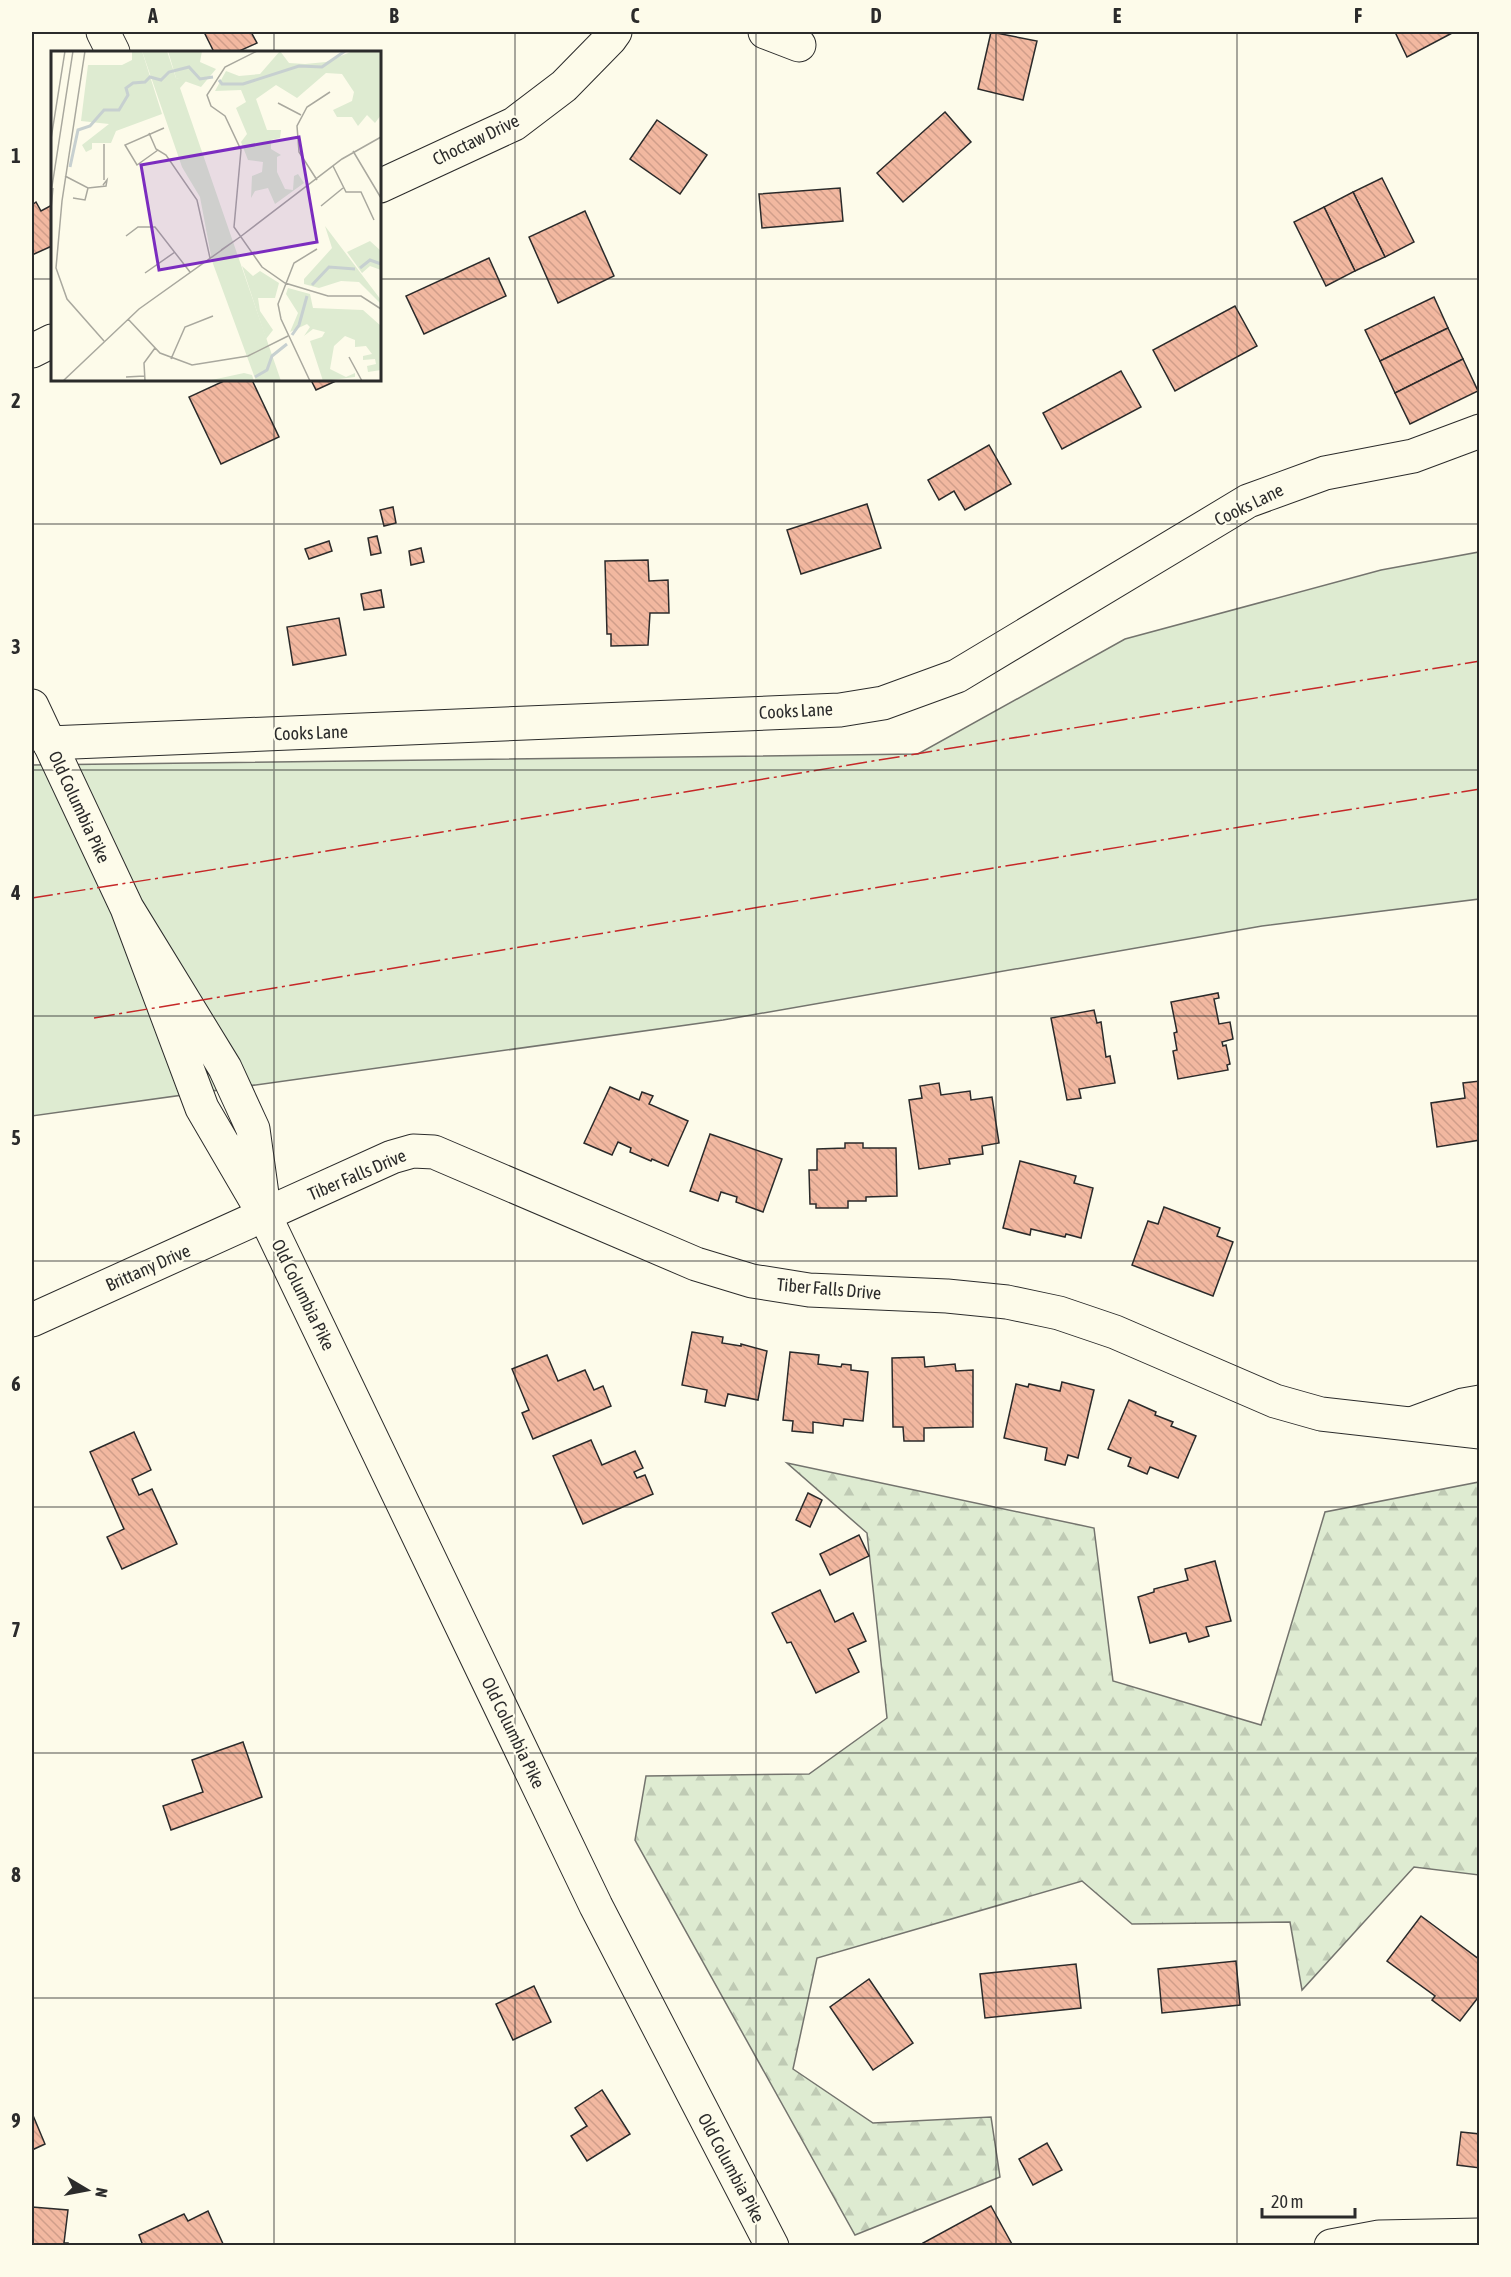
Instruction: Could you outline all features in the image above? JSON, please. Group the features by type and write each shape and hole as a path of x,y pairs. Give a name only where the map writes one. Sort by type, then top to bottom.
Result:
{"street":[{"path":"103,32 112,51"},
{"name":"Choctaw Drive","path":"381,186 514,123 564,86 615,32"},
{"path":"765,32 800,45"},
{"path":"32,351 51,342"},
{"name":"Cooks Lane","path":"49,744 816,711 883,703 957,676 1248,501 1325,473 1413,456 1479,431"},
{"name":"Old Columbia Pike","path":"32,706 127,908 202,1108 265,1216 596,1906 772,2246"},
{"name":"Tiber Falls Drive","path":"265,1216 392,1157 413,1151 434,1152 696,1264 752,1281 809,1290 947,1296 1018,1304 1059,1313 1115,1332 1275,1401 1321,1414 1479,1432"},
{"name":"Brittany Drive","path":"32,1320 265,1216"},
{"name":"Tiber Falls Drive","path":"1412,1423 1463,1405 1479,1402"},
{"path":"1331,2246 1379,2237 1479,2235"}],"green space":[{"path":"1479,552 1479,899 1262,926 723,1020 32,1116 32,765 918,754 1125,639 1381,570"},
{"path":"787,1463 1094,1528 1113,1681 1261,1725 1325,1512 1479,1482 1479,1875 1414,1867 1302,1990 1290,1922 1132,1924 1082,1881 817,1958 793,2069 873,2123 991,2117 1000,2177 855,2235 635,1840 646,1776 809,1774 887,1718 867,1533"}],"building":[{"path":"204,32 251,32 257,43 239,51 214,51"},
{"path":"991,32 1037,41 1023,100 978,89"},
{"path":"1395,32 1454,32 1407,57"},
{"path":"945,112 971,142 903,202 877,173"},
{"path":"657,120 707,155 680,194 630,159"},
{"path":"1382,178 1414,242 1385,257 1353,192"},
{"path":"840,188 843,221 762,228 759,194"},
{"path":"1353,192 1385,257 1355,271 1324,207"},
{"path":"36,202 41,211 51,206 51,246 32,255 32,205"},
{"path":"1324,207 1355,271 1326,286 1294,222"},
{"path":"585,211 614,276 558,303 529,237"},
{"path":"489,258 506,296 424,334 406,296"},
{"path":"1434,297 1448,328 1380,361 1365,330"},
{"path":"1235,306 1257,346 1175,391 1153,350"},
{"path":"1448,328 1463,359 1395,393 1380,361"},
{"path":"1463,359 1478,391 1410,424 1395,393"},
{"path":"1121,371 1141,407 1062,449 1043,413"},
{"path":"224,381 252,381 279,437 221,464 189,397"},
{"path":"312,381 336,381 316,390"},
{"path":"989,445 1011,484 965,510 954,491 939,500 928,480"},
{"path":"867,504 881,548 801,574 787,530"},
{"path":"393,507 396,523 384,526 380,510"},
{"path":"377,536 381,553 371,555 368,538"},
{"path":"329,541 332,551 309,559 305,549"},
{"path":"421,548 424,562 411,565 409,551"},
{"path":"648,560 649,581 668,580 669,613 650,613 648,645 611,646 611,634 607,634 605,561"},
{"path":"381,590 384,607 364,610 361,594"},
{"path":"339,618 346,655 293,665 287,627"},
{"path":"1218,993 1219,998 1214,999 1219,1024 1230,1022 1233,1039 1222,1042 1223,1046 1226,1045 1230,1064 1227,1065 1228,1070 1178,1079 1173,1051 1177,1050 1174,1033 1177,1032 1171,1002"},
{"path":"1094,1010 1097,1023 1101,1022 1106,1057 1110,1056 1115,1083 1079,1089 1081,1098 1067,1100 1051,1018"},
{"path":"1480,1081 1480,1140 1437,1147 1431,1103 1465,1098 1463,1083"},
{"path":"939,1083 941,1095 970,1091 971,1100 992,1097 999,1143 982,1146 983,1154 949,1159 950,1164 919,1169 909,1100 922,1098 920,1086"},
{"path":"610,1087 639,1100 642,1092 653,1096 649,1104 688,1121 668,1166 630,1152 631,1148 618,1142 612,1155 584,1143"},
{"path":"710,1134 782,1159 763,1212 736,1202 737,1197 721,1192 718,1201 690,1191"},
{"path":"845,1143 863,1143 863,1148 896,1148 897,1196 866,1197 866,1201 848,1201 848,1208 816,1208 816,1204 810,1204 809,1170 817,1170 817,1149 845,1148"},
{"path":"1020,1161 1076,1176 1074,1183 1093,1188 1081,1238 1066,1234 1065,1237 1031,1229 1030,1235 1003,1228"},
{"path":"1164,1207 1220,1228 1217,1236 1233,1242 1213,1296 1132,1265 1148,1221 1158,1224"},
{"path":"692,1332 723,1337 722,1343 741,1346 741,1344 767,1351 758,1400 728,1394 725,1406 705,1402 707,1390 682,1385"},
{"path":"790,1352 819,1355 818,1364 841,1367 842,1364 851,1365 851,1370 868,1372 863,1421 844,1419 843,1426 813,1422 813,1433 792,1431 793,1421 783,1420"},
{"path":"547,1355 558,1381 585,1370 594,1390 603,1386 611,1406 533,1439 522,1413 529,1410 512,1369"},
{"path":"924,1357 925,1367 955,1364 956,1371 973,1370 973,1427 924,1428 924,1441 904,1441 903,1427 893,1427 892,1358"},
{"path":"1062,1382 1094,1390 1078,1458 1068,1455 1065,1465 1045,1460 1047,1448 1004,1438 1016,1384 1028,1387 1029,1384 1060,1391"},
{"path":"1129,1400 1173,1422 1171,1426 1196,1436 1178,1478 1150,1467 1147,1474 1128,1466 1131,1458 1108,1449"},
{"path":"134,1432 151,1470 132,1479 139,1495 152,1489 177,1544 122,1569 107,1537 124,1529 90,1452"},
{"path":"591,1440 602,1465 635,1451 643,1468 634,1472 637,1478 645,1475 653,1494 583,1524 553,1456"},
{"path":"808,1493 822,1500 810,1527 796,1520"},
{"path":"859,1535 869,1556 830,1575 820,1554"},
{"path":"1215,1561 1231,1621 1206,1627 1209,1636 1189,1642 1186,1633 1150,1643 1138,1597 1154,1592 1154,1589 1188,1580 1185,1569"},
{"path":"820,1590 835,1622 853,1613 866,1641 848,1649 859,1672 816,1693 791,1642 787,1643 772,1613"},
{"path":"243,1742 262,1797 171,1830 163,1806 203,1792 192,1760"},
{"path":"1421,1916 1480,1960 1480,1995 1460,2021 1432,2000 1435,1996 1387,1961"},
{"path":"1236,1961 1240,2005 1162,2013 1158,1969"},
{"path":"1076,1964 1081,2008 985,2018 980,1974"},
{"path":"869,1979 913,2043 873,2070 830,2007"},
{"path":"534,1986 551,2022 513,2040 496,2004"},
{"path":"602,2090 630,2134 587,2161 571,2136 587,2126 575,2108"},
{"path":"32,2113 45,2144 32,2150"},
{"path":"1461,2132 1480,2134 1480,2168 1457,2165"},
{"path":"1047,2143 1062,2170 1033,2185 1019,2159"},
{"path":"991,2206 1013,2246 925,2246 923,2243"},
{"path":"32,2207 68,2210 64,2243 68,2243 68,2246 32,2246"},
{"path":"208,2211 224,2246 143,2246 139,2235 184,2214 188,2221"}],"power":[{"path":"32,898 1480,661"},
{"path":"94,1018 1480,789"}]}
